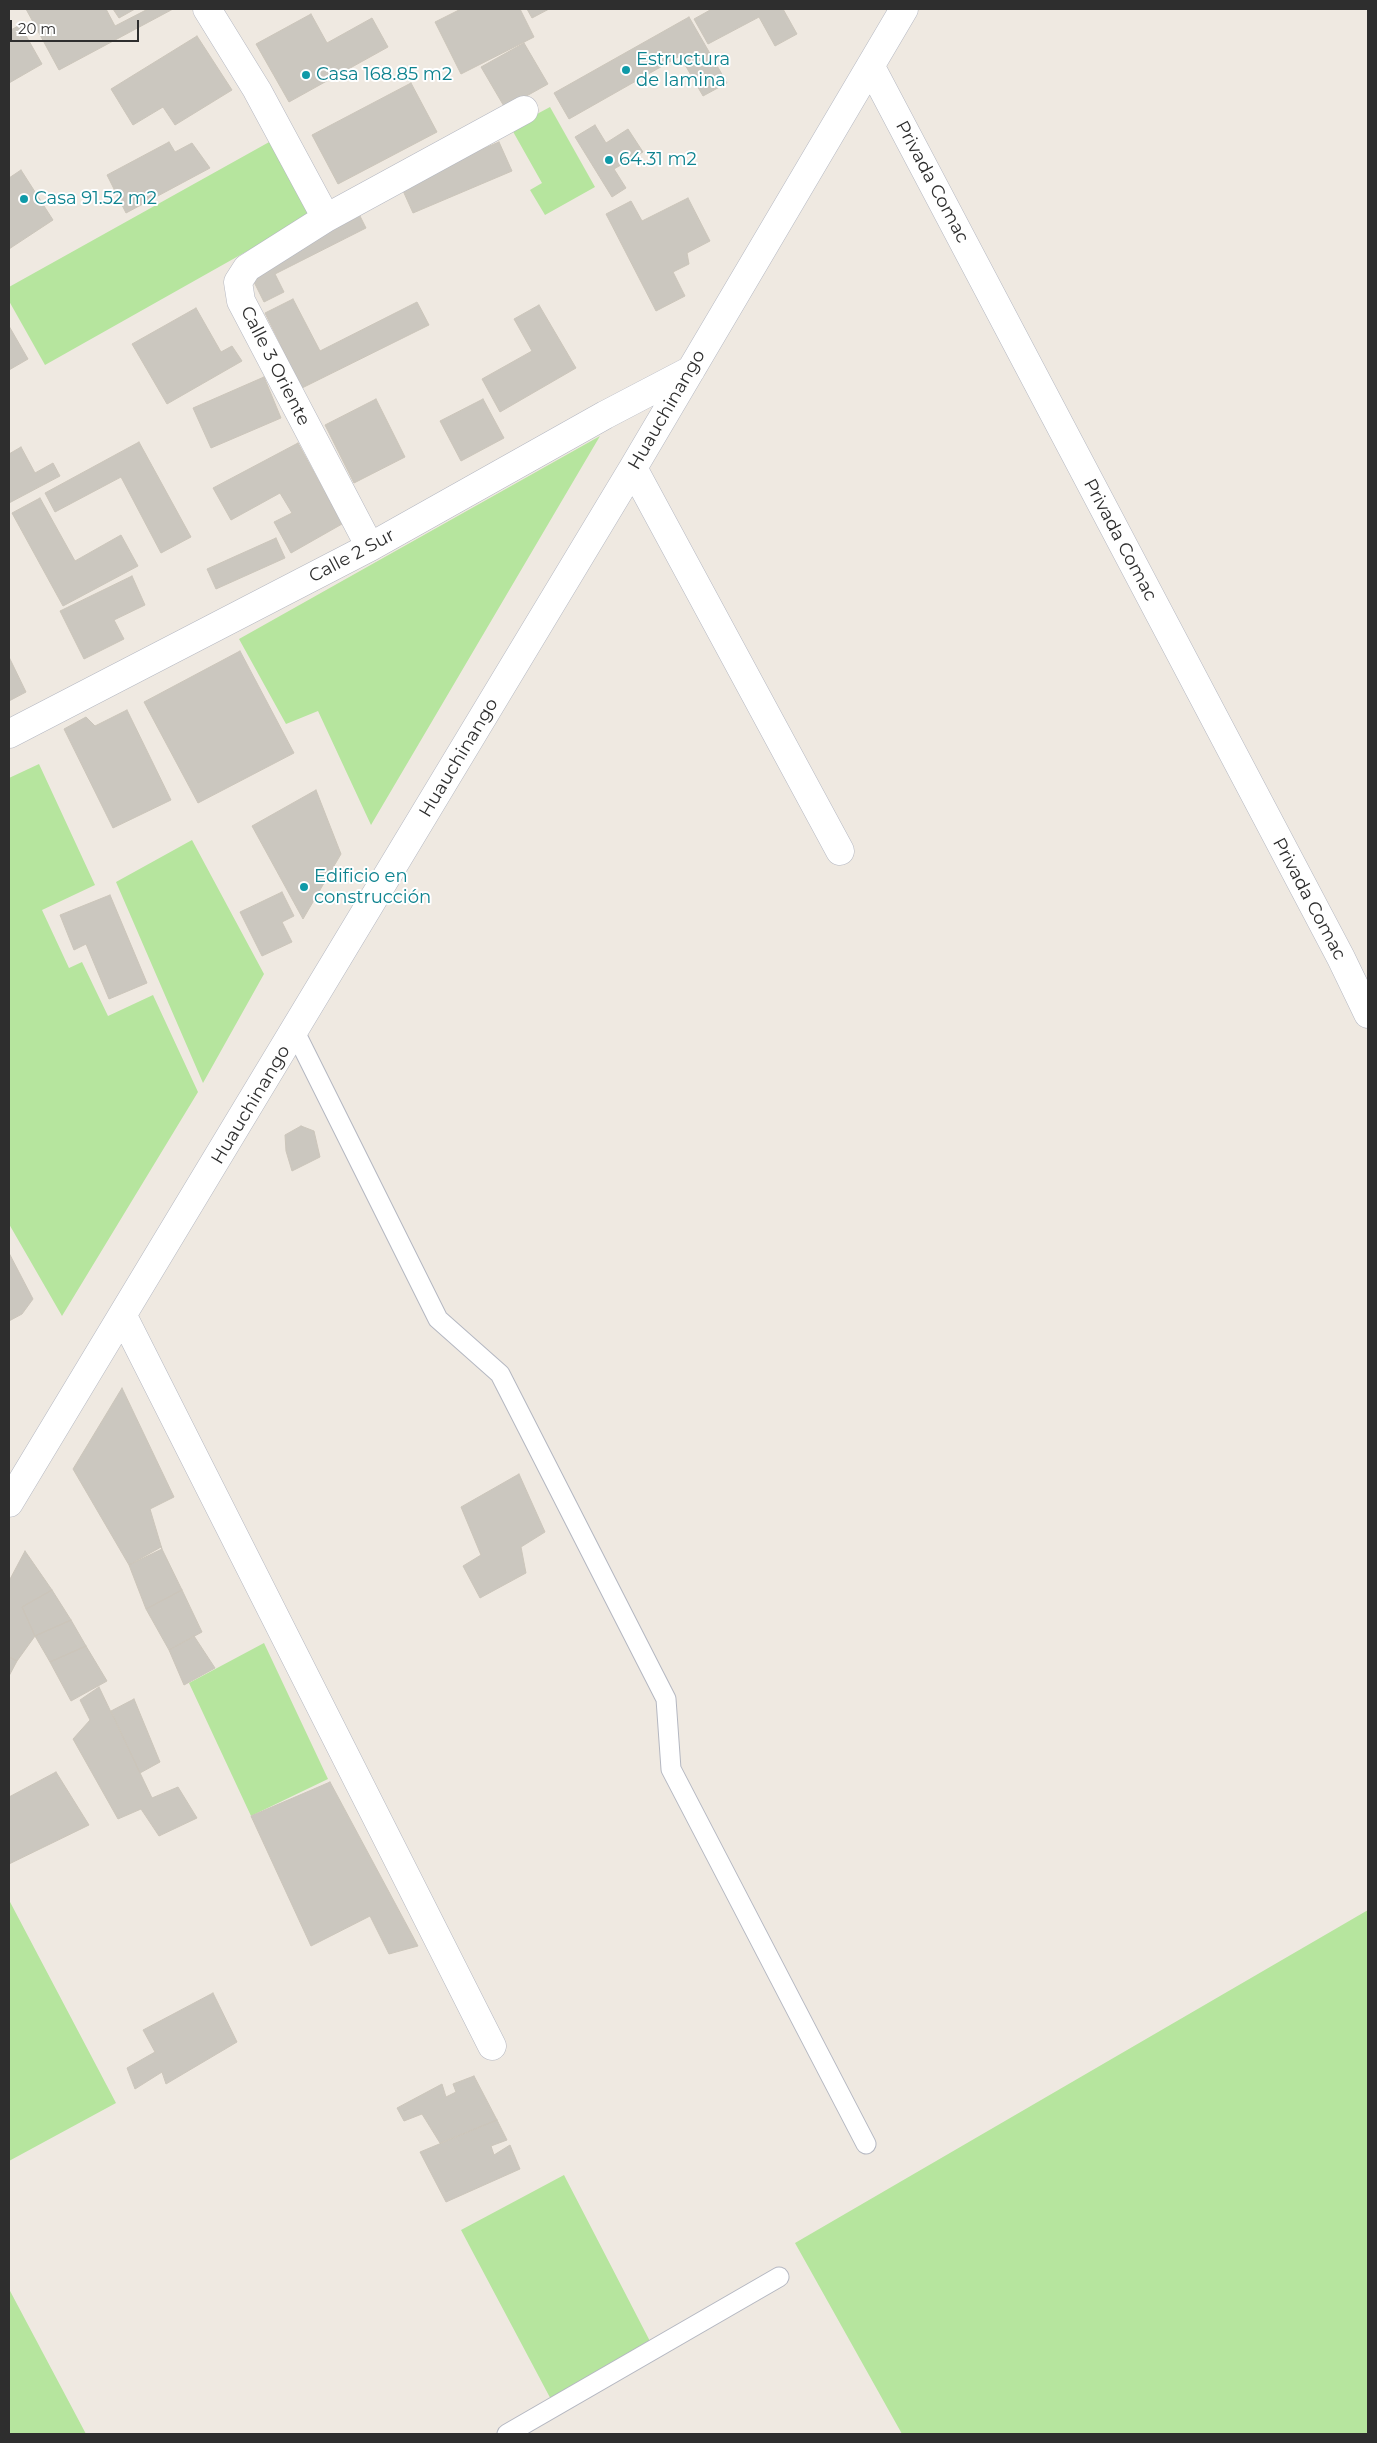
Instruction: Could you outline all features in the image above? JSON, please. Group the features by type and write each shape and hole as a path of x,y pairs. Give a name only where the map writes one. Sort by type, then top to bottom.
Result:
{"street":[{"path":"207,9 257,90 326,218"},
{"name":"Huauchinango","path":"9,1503 633,468 904,9"},
{"name":"Privada Comac","path":"871,67 1336,949 1368,1014"},
{"name":"Calle 3 Oriente","path":"370,547 241,301 238,282 247,268 326,218 524,110"},
{"name":"Calle 2 Sur","path":"9,734 370,547 605,415 691,370"},
{"path":"633,468 840,851"},
{"path":"123,1316 492,2046"}],"lane":[{"path":"294,1032 438,1319 500,1374 666,1699 671,1769 866,2144"},
{"path":"507,2434 779,2277"}],"green space":[{"path":"550,107 595,187 545,215 530,190 542,183 511,128"},
{"path":"271,141 313,214 45,365 9,301 9,287"},
{"path":"600,436 371,825 318,711 286,724 239,639"},
{"path":"39,764 95,885 42,910 69,968 82,962 108,1016 153,995 198,1092 62,1316 9,1224 9,778"},
{"path":"192,840 264,974 203,1083 116,882"},
{"path":"264,1643 328,1779 251,1816 189,1683"},
{"path":"9,1900 116,2103 9,2161"},
{"path":"1368,1910 1368,2434 902,2434 795,2243"},
{"path":"564,2175 654,2349 555,2407 461,2230"},
{"path":"9,2289 86,2434 9,2434"}],"building":[{"path":"26,9 106,9 115,26 148,9 173,9 59,70"},
{"path":"113,9 135,9 119,18"},
{"path":"461,9 520,9 534,37 461,74 435,22"},
{"path":"527,9 549,9 532,18"},
{"name":"Estructura de lamina","path":"712,9 783,9 797,34 775,46 759,17 708,44 694,19"},
{"name":"Casa 168.85 m2","path":"311,14 327,43 372,18 388,47 289,102 256,44"},
{"name":"Estructura de lamina","path":"689,17 727,83 703,96 680,56 569,119 554,93"},
{"path":"20,25 42,64 9,83 9,31"},
{"path":"197,36 232,90 175,125 163,107 133,125 111,89"},
{"path":"524,43 548,84 505,108 481,67"},
{"path":"411,83 437,132 338,184 312,135"},
{"name":"64.31 m2","path":"595,125 606,143 628,129 643,152 614,169 626,188 612,197 575,137"},
{"path":"169,142 175,152 192,143 210,168 126,213 107,175"},
{"path":"499,142 512,171 413,213 400,184"},
{"name":"Casa 91.52 m2","path":"21,170 53,220 9,249 9,178"},
{"path":"688,198 710,241 687,253 689,264 673,272 685,296 656,311 606,214 631,201 642,221"},
{"path":"360,216 366,228 275,274 284,292 264,302 254,282 259,267"},
{"path":"293,299 320,351 417,302 429,325 302,388 265,313"},
{"path":"539,305 576,368 500,412 482,379 532,351 514,319"},
{"path":"196,308 221,352 232,346 242,361 167,404 132,344"},
{"path":"9,326 28,359 9,370"},
{"path":"264,377 281,418 211,448 193,408"},
{"path":"376,399 405,457 354,483 325,425"},
{"path":"483,399 504,438 461,461 440,421"},
{"path":"139,442 191,537 161,553 121,477 55,512 45,493"},
{"path":"298,443 342,524 291,553 274,522 292,513 280,493 231,520 213,488"},
{"path":"21,447 35,473 53,463 60,476 9,503 9,454"},
{"path":"40,498 75,561 121,535 138,566 63,606 12,513"},
{"path":"276,538 285,558 216,589 207,569"},
{"path":"132,576 145,605 114,620 124,639 84,659 60,611"},
{"path":"240,651 294,753 198,803 144,702"},
{"path":"9,657 26,692 9,701"},
{"path":"127,710 171,800 113,828 64,729 86,717 95,726"},
{"name":"Edificio en construcción","path":"316,790 341,854 303,919 252,826"},
{"path":"282,892 294,916 282,922 292,942 262,956 240,912"},
{"path":"110,895 147,983 109,999 86,944 74,950 60,915"},
{"path":"301,1126 314,1131 320,1157 292,1171 286,1151 285,1135"},
{"path":"9,1253 33,1299 22,1314 9,1321"},
{"path":"122,1388 174,1497 150,1509 162,1549 129,1565 73,1469"},
{"path":"519,1474 545,1532 521,1547 526,1573 480,1598 463,1566 481,1555 461,1507"},
{"path":"161,1547 182,1590 146,1609 129,1565"},
{"path":"25,1551 52,1590 22,1607 35,1636 17,1661 9,1657 9,1581"},
{"path":"52,1590 71,1620 35,1636 22,1607"},
{"path":"182,1590 202,1632 169,1650 146,1609"},
{"path":"71,1620 86,1646 50,1662 35,1636"},
{"path":"194,1636 215,1668 184,1685 169,1650"},
{"path":"86,1646 107,1681 71,1701 50,1662"},
{"path":"9,1657 17,1661 9,1676"},
{"path":"99,1687 152,1798 178,1787 197,1818 159,1836 141,1809 118,1819 73,1739 90,1720 80,1700"},
{"path":"134,1699 160,1762 140,1773 111,1711"},
{"path":"56,1772 89,1825 9,1864 9,1797"},
{"path":"330,1782 418,1946 389,1954 370,1916 311,1946 251,1816"},
{"path":"213,1993 237,2042 166,2084 162,2072 135,2089 127,2068 155,2052 143,2030"},
{"path":"474,2076 497,2120 440,2143 422,2114 404,2121 397,2108 442,2084 446,2097 456,2092 453,2084"},
{"path":"497,2120 507,2140 491,2146 494,2155 510,2145 520,2169 446,2202 420,2152"}],"place":[{"name":"Estructura de lamina","path":"626,70"},
{"name":"Casa 168.85 m2","path":"306,75"},
{"name":"64.31 m2","path":"609,160"},
{"name":"Casa 91.52 m2","path":"24,199"},
{"name":"Edificio en construcción","path":"304,887"}]}
